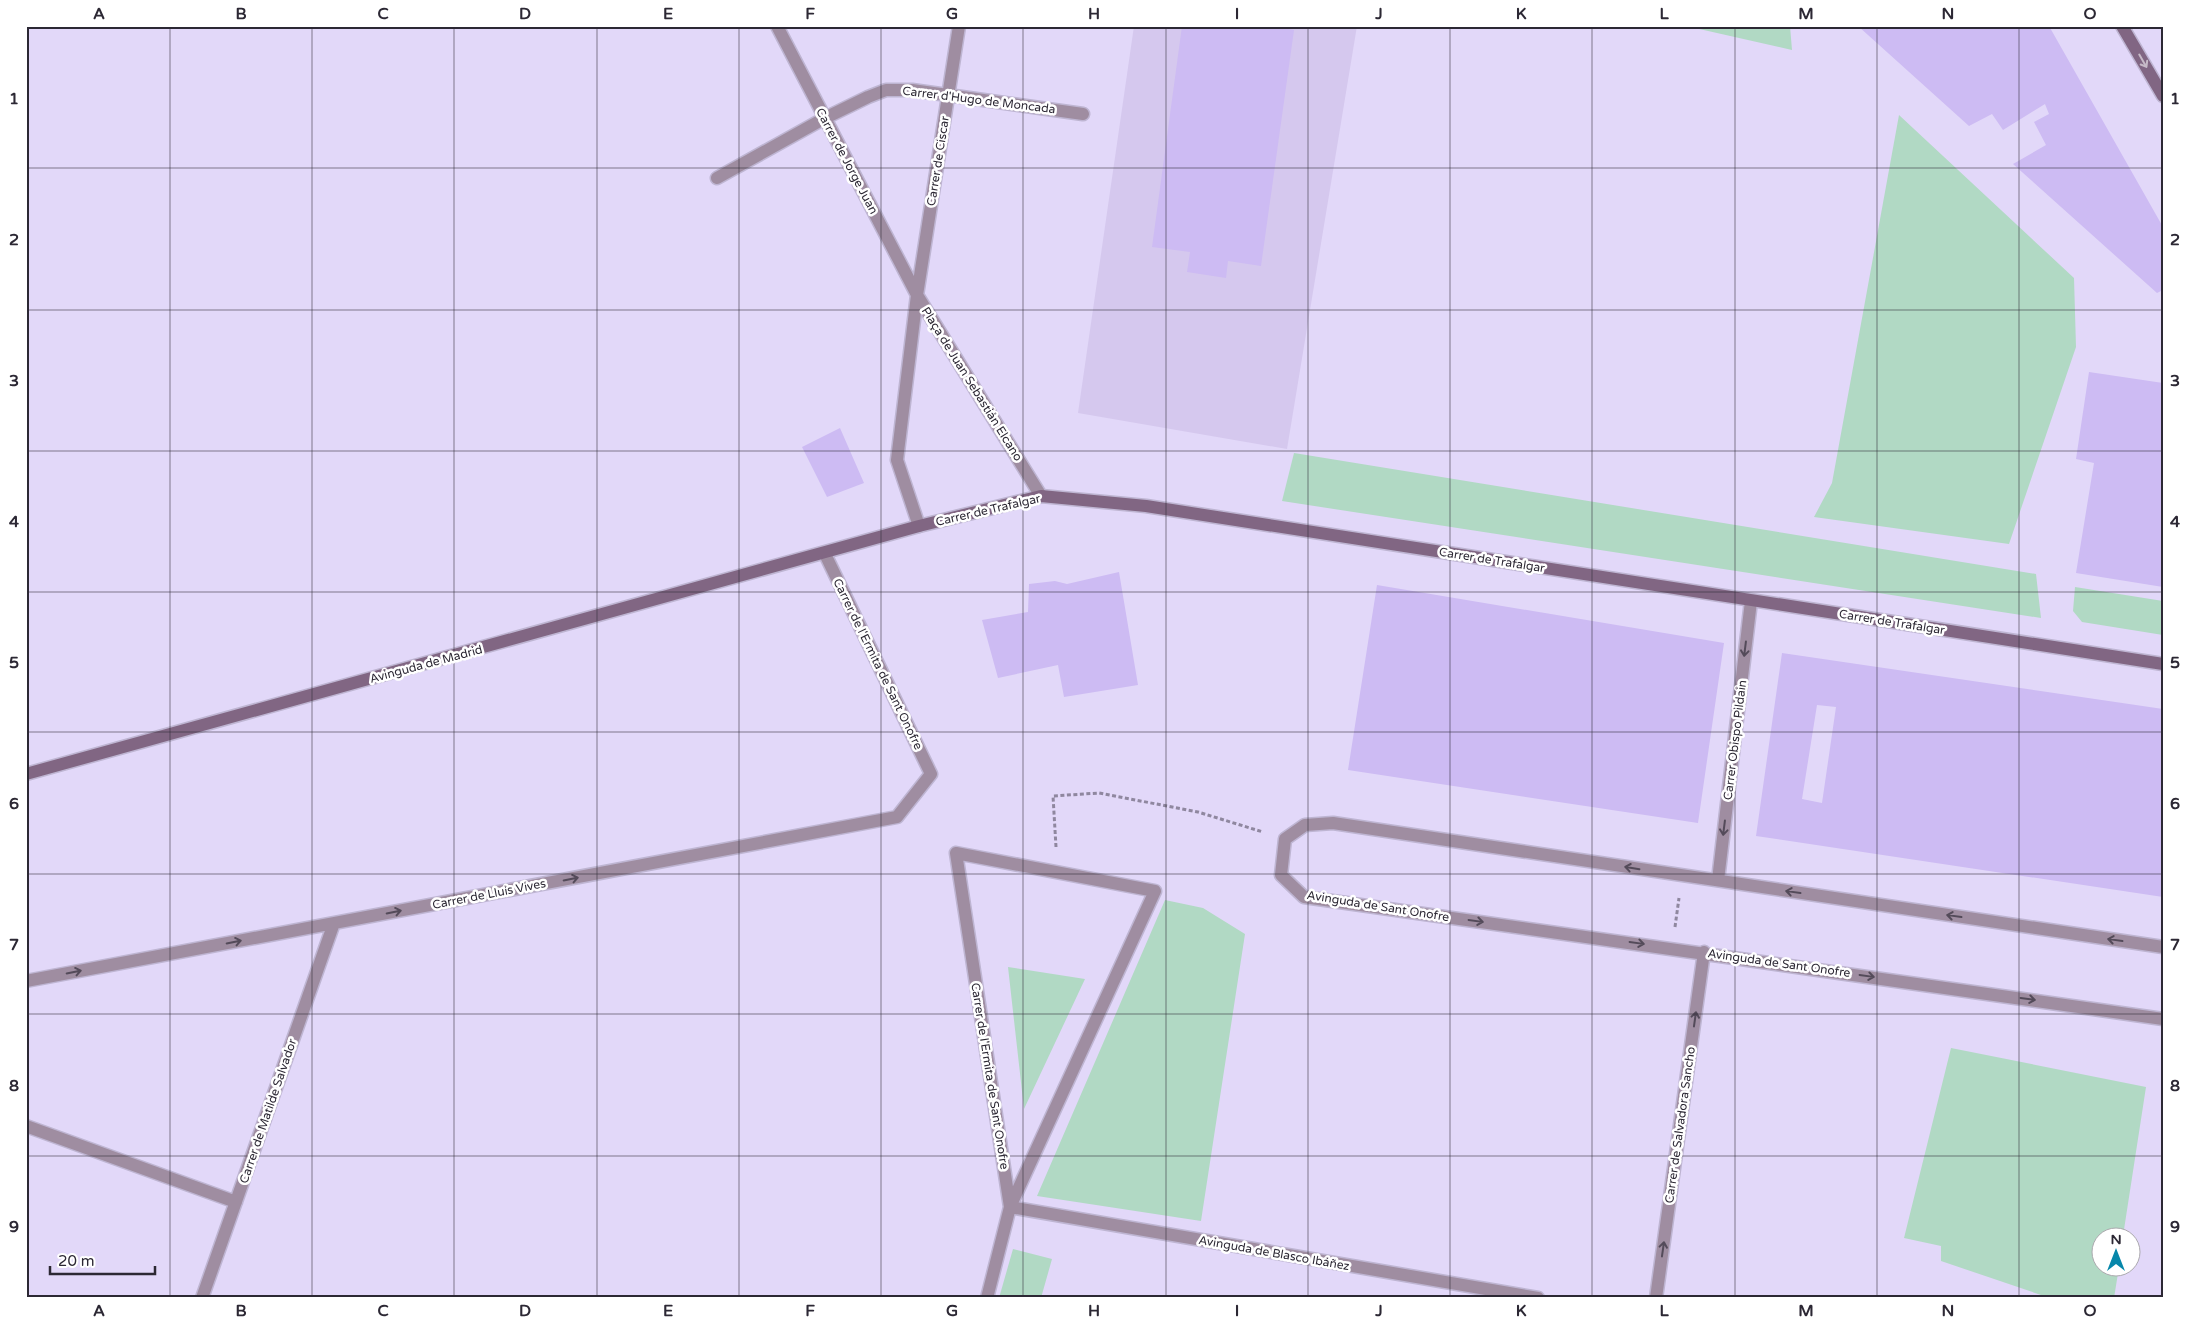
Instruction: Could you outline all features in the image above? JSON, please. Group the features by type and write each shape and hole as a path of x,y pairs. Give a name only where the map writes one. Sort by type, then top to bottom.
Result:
{"street":[{"name":"Carrer de Jorge Juan","path":"777,26 917,295"},
{"name":"Carrer de Ciscar","path":"917,295 959,26"},
{"path":"2122,26 2163,96"},
{"name":"Carrer d'Hugo de Moncada","path":"717,178 824,118 886,90 912,90 1083,114"},
{"name":"Plaça de Juan Sebastián Elcano","path":"917,295 1042,496"},
{"name":"Plaça de Juan Sebastián Elcano","path":"917,295 897,460 919,526"},
{"name":"Carrer de Trafalgar","path":"825,554 919,526 1042,496 1146,506 2163,664"},
{"name":"Avinguda de Madrid","path":"26,774 825,554"},
{"name":"Carrer de l'Ermita de Sant Onofre","path":"825,554 931,774"},
{"name":"Carrer Obispo Pildain","path":"1718,880 1751,600"},
{"name":"Carrer de Lluís Vives","path":"26,981 897,817 931,774"},
{"path":"1285,839 1305,825 1333,823 2163,947"},
{"name":"Avinguda de Sant Onofre","path":"1285,839 1281,875 1304,897 1704,952 2163,1019"},
{"name":"Carrer de l'Ermita de Sant Onofre","path":"987,1298 1010,1207 956,853 1057,872"},
{"path":"1010,1207 1155,892 1057,872"},
{"name":"Carrer de Matilde Salvador","path":"202,1298 334,923"},
{"name":"Carrer de Salvadora Sancho","path":"1656,1298 1704,952"},
{"path":"26,1126 236,1202"},
{"name":"Avinguda de Blasco Ibáñez","path":"1010,1207 1538,1298"}],"path":[{"path":"1057,872 1053,796 1098,793 1180,808 1285,839"},
{"path":"1672,948 1682,875"}],"shaded area":[{"path":"1134,26 1357,26 1287,449 1078,413"}],"green space":[{"path":"1686,26 1790,26 1792,50"},
{"path":"1899,115 2074,278 2076,347 2009,544 1814,517 1832,483"},
{"path":"1294,453 2036,574 2041,618 1282,501"},
{"path":"2075,587 2163,601 2163,635 2082,622 2073,611"},
{"path":"1165,900 1203,908 1245,934 1201,1221 1037,1196"},
{"path":"1008,967 1085,979 1024,1109"},
{"path":"1951,1048 2146,1087 2125,1226 2092,1226 2092,1276 2118,1276 2114,1298 2050,1298 1941,1261 1941,1246 1904,1238"},
{"path":"1013,1249 1052,1259 1041,1298 999,1298"}],"building":[{"path":"1182,26 1270,26 1294,30 1261,266 1228,261 1226,278 1187,272 1190,252 1152,247"},
{"path":"1858,26 2049,26 2163,227 2163,290 2157,293 2013,164 2046,145 2034,122 2049,114 2045,104 2003,130 1992,114 1969,126"},
{"path":"2089,372 2163,383 2163,587 2076,573 2094,463 2076,459"},
{"path":"840,428 864,483 827,497 802,447"},
{"path":"1119,572 1138,685 1064,697 1058,665 998,678 982,620 1028,612 1029,584 1055,581 1067,584"},
{"path":"1377,585 1724,643 1698,823 1348,770"},
{"path":"1782,653 2163,709 2163,897 1756,836","holes":["1817,705 1836,707 1822,803 1802,799"]}]}
